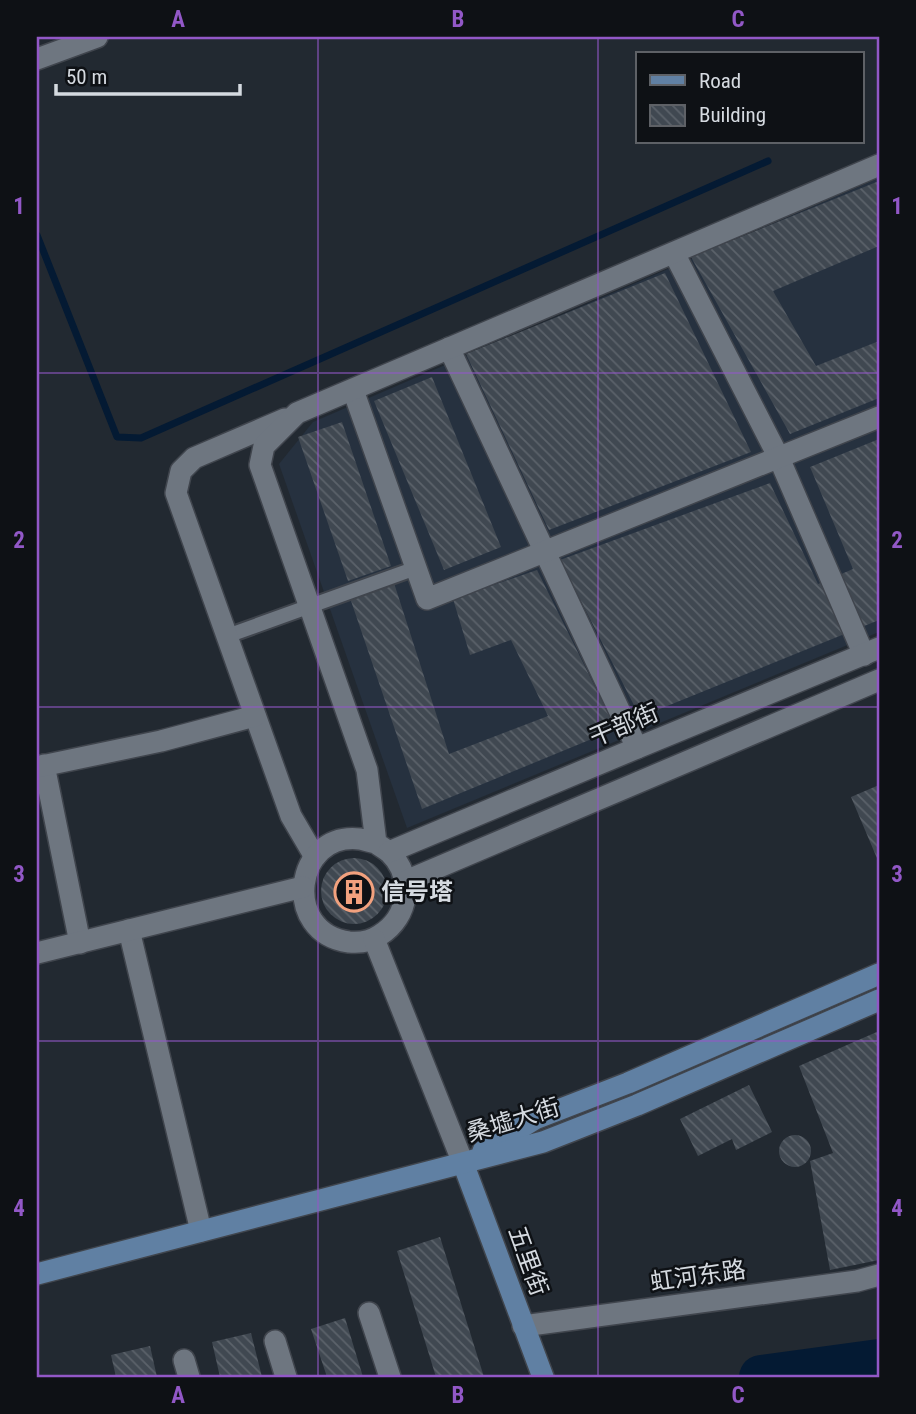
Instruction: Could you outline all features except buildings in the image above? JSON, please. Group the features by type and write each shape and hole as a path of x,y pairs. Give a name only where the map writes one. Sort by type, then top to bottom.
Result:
{"main road":[{"name":"桑墟大街","path":"463,1163 534,1119 628,1083 879,974"},
{"name":"桑墟大街","path":"463,1163 555,1137 637,1105 879,1000"},
{"path":"37,1274 463,1163"},
{"name":"五里街","path":"463,1163 543,1377"}],"street":[{"path":"37,60 97,37"},
{"path":"315,857 291,816 176,493 181,471 194,458 879,165"},
{"path":"674,253 779,458 872,651"},
{"path":"449,348 637,748"},
{"path":"353,390 427,599 879,417"},
{"path":"297,413 264,446 260,465 367,771 382,848"},
{"name":"干部街","path":"382,848 637,748 872,651"},
{"path":"405,881 879,680"},
{"path":"80,943 40,766 161,741 255,716"},
{"path":"359,839 382,848 400,866 405,881 406,899 400,916 389,930 374,939 356,943 339,940 323,932 311,919 304,904 306,871 315,857 328,846 343,840 359,839"},
{"path":"37,953 303,887"},
{"path":"129,930 201,1231"},
{"path":"374,939 463,1163"},
{"name":"虹河东路","path":"523,1326 879,1275"},
{"path":"369,1313 390,1377"},
{"path":"275,1341 286,1377"}],"lane":[{"path":"227,636 416,568"}],"shaded area":[{"path":"879,178 879,632 407,828 279,464 313,422"}],"waterway":[{"path":"37,235 117,437 141,438 768,161"},
{"path":"761,1377 879,1361"}],"place":[{"name":"信号塔","path":"354,892"}]}
